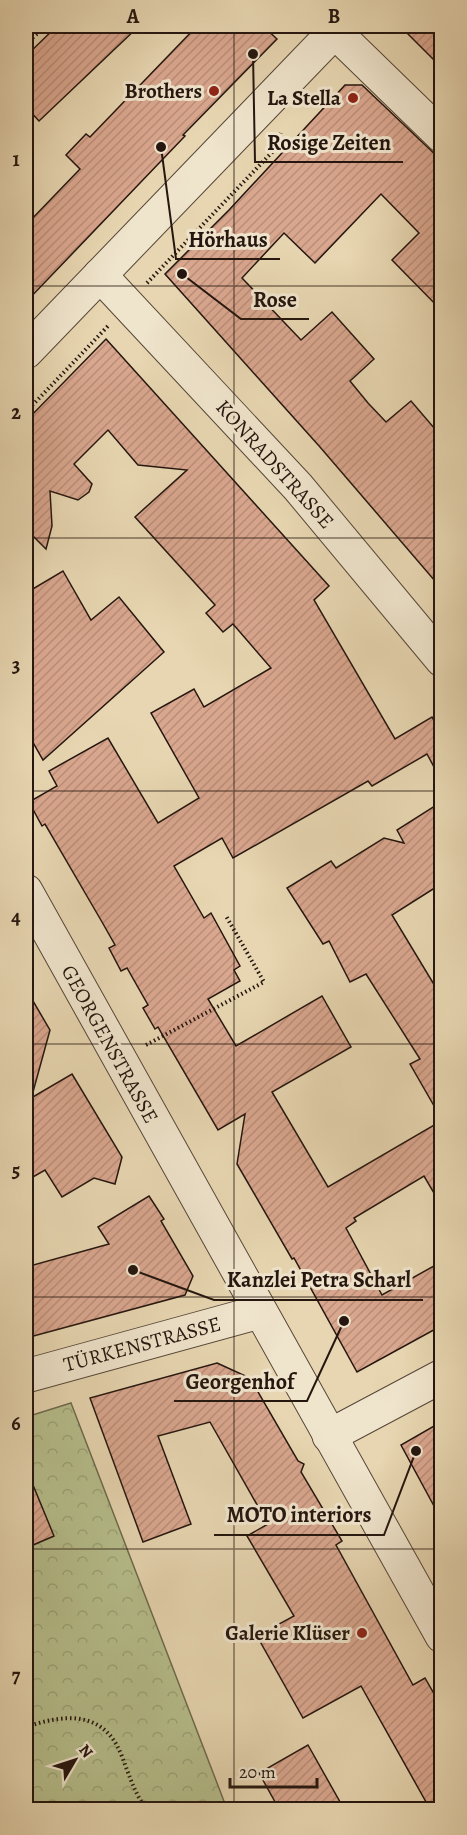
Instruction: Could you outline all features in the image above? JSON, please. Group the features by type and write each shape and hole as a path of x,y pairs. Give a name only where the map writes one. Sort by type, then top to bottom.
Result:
{"street":[{"path":"26,352 337,28 441,136"},
{"name":"KONRADSTRASSE","path":"100,275 298,487 441,660"},
{"name":"GEORGENSTRASSE","path":"26,891 441,1636"},
{"name":"TÜRKENSTRASSE","path":"26,1376 259,1312"},
{"path":"329,1436 441,1376"}],"path":[{"path":"26,44 45,26"},
{"path":"26,412 278,146 284,124"},
{"path":"143,1046 264,982 226,916"},
{"path":"26,1727 40,1722 74,1717 87,1719 100,1726 116,1743 137,1797 147,1809"}],"green space":[{"path":"71,1403 227,1809 26,1810 26,1417"}],"building":[{"path":"57,26 139,26 39,121 26,107 26,56"},
{"path":"197,26 263,26 277,39 26,302 26,225 80,169 66,155 86,134 90,137"},
{"path":"400,26 441,26 441,67"},
{"path":"345,85 362,85 441,160 441,310 392,260 419,233 381,194 315,263 284,233 242,278 301,340 332,312 374,359 350,381 368,403 386,422 411,401 441,436 441,588 320,447 165,274 229,210"},
{"path":"106,339 329,586 314,600 395,739 432,717 441,732 441,780 427,754 372,786 368,781 233,858 222,838 174,866 204,918 211,913 240,966 234,970 240,981 208,999 236,1046 322,996 351,1047 272,1092 328,1187 441,1121 441,1205 424,1176 354,1218 356,1221 346,1228 382,1295 441,1262 441,1326 357,1372 294,1258 292,1259 237,1164 245,1114 218,1130 158,1027 155,1029 143,1008 148,1005 127,968 121,971 109,948 115,945 45,824 42,826 29,802 57,786 49,771 108,738 158,823 199,798 151,713 194,689 204,707 271,668 233,624 223,632 206,613 215,605 135,517 187,470 138,465 108,430 74,464 92,484 89,492 78,500 50,491 52,526 46,549 26,529 26,421"},
{"path":"63,571 91,620 119,597 164,652 43,760 26,730 26,593"},
{"path":"441,802 441,884 392,915 441,996 441,1118 410,1064 420,1059 366,974 350,982 329,941 323,944 287,888 331,861 336,868 384,838 404,843 397,830"},
{"path":"26,989 50,1030 33,1092 26,1092"},
{"path":"72,1074 122,1157 115,1184 94,1178 62,1197 45,1170 26,1181 26,1101"},
{"path":"149,1196 164,1219 161,1221 193,1276 185,1295 26,1338 26,1267 109,1244 98,1227"},
{"path":"217,1363 250,1378 298,1461 304,1464 301,1472 342,1541 336,1545 413,1685 425,1678 441,1706 441,1809 430,1809 361,1686 303,1718 257,1636 294,1616 247,1536 268,1524 210,1422 158,1436 191,1524 143,1542 90,1398"},
{"path":"441,1422 441,1519 401,1445"},
{"path":"26,1468 54,1536 26,1548"},
{"path":"308,1745 344,1809 279,1809 259,1773"}],"place":[{"name":"Rosige Zeiten","path":"253,54"},
{"name":"Brothers","path":"214,91"},
{"name":"La Stella","path":"353,98"},
{"name":"Hörhaus","path":"161,147"},
{"name":"Rose","path":"182,274"},
{"name":"Kanzlei Petra Scharl","path":"133,1270"},
{"name":"Georgenhof","path":"344,1321"},
{"name":"MOTO interiors","path":"416,1451"},
{"name":"Galerie Klüser","path":"362,1633"}]}
